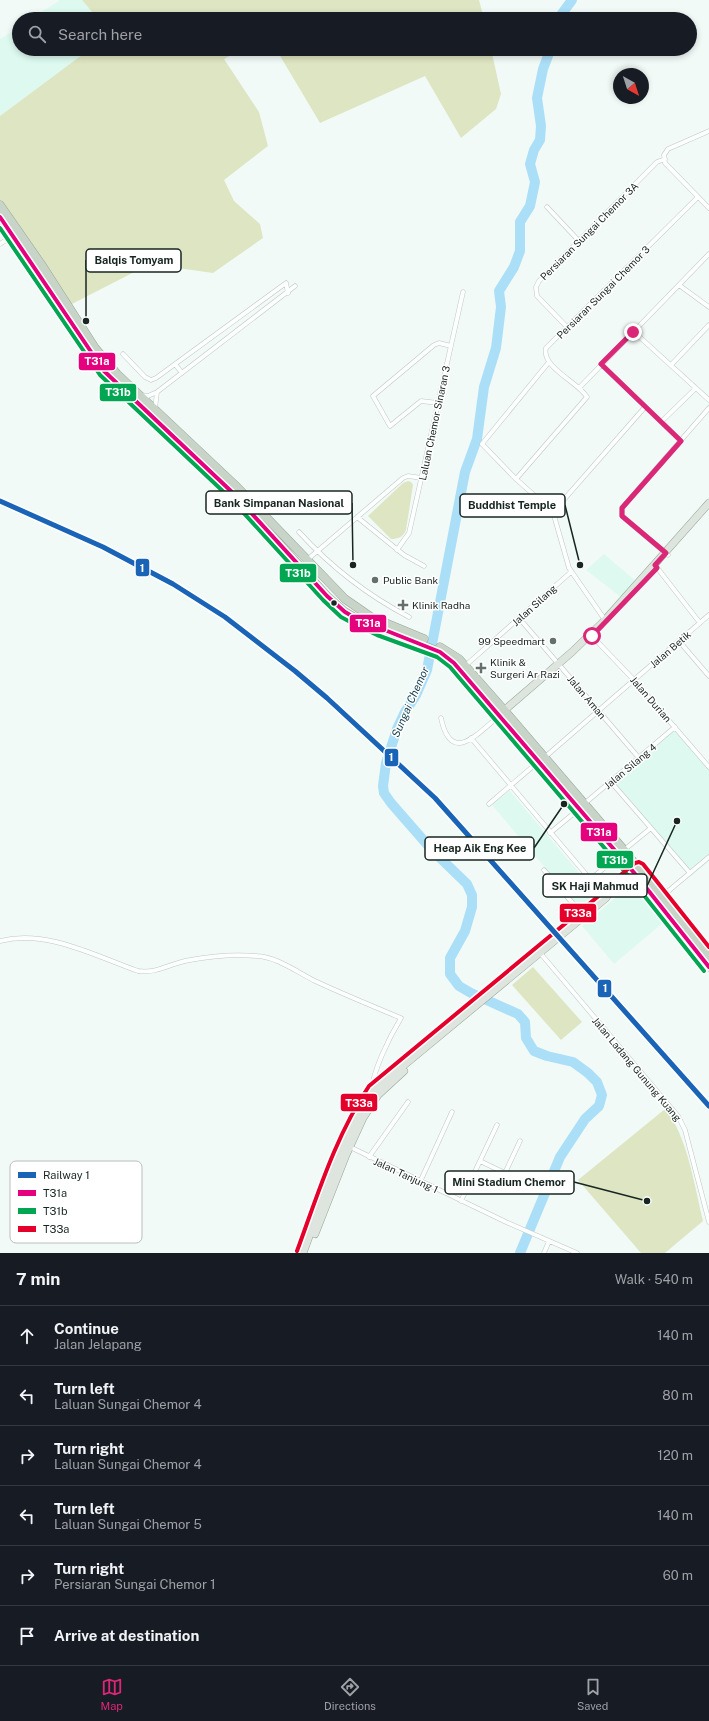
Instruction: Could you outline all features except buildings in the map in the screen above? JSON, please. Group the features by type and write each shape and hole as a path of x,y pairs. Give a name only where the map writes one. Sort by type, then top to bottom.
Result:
{"highway":[{"path":"0,205 16,234 90,352 104,371 228,488 284,548 315,584 339,607 351,616 368,625 421,641"},
{"path":"0,217 16,234 95,348 110,367 237,487 336,591 353,606 440,650 462,668 503,713 622,853 709,967"},
{"path":"284,548 298,559 307,560"},
{"path":"307,560 310,571 339,607"},
{"path":"621,888 627,887 639,890 658,899 709,957"}],"main road":[{"path":"667,554 709,503"},
{"path":"503,713 560,665 591,635 709,508"},
{"path":"591,635 656,566"},
{"path":"605,896 612,896 637,872"},
{"path":"303,1253 337,1162 363,1107 371,1095 384,1081 475,1009 541,954 605,896 637,872"},
{"path":"307,1253 349,1147 362,1118 372,1102 444,1034"},
{"path":"337,1162 349,1147 350,1133"}],"street":[{"name":"Persiaran Sungai Chemor 3A","path":"567,327 537,296 536,287 539,281 657,162 664,157 668,149 709,131"},
{"path":"664,157 665,163 709,208"},
{"name":"Persiaran Sungai Chemor 3","path":"549,362 545,354 546,348 698,197"},
{"path":"547,207 579,241"},
{"path":"0,244 16,234"},
{"path":"579,388 709,254"},
{"path":"123,354 145,377 150,380 156,378 286,283 288,293"},
{"path":"678,285 709,307"},
{"path":"137,393 148,396 157,392 288,293 295,286"},
{"name":"Laluan Chemor Sinaran 3","path":"398,550 409,533 463,292"},
{"path":"670,365 709,326"},
{"path":"633,332 709,400"},
{"path":"438,403 421,401 390,426 373,396 434,345 439,343 451,346"},
{"path":"516,479 586,399 586,395 549,362 482,444 516,479 553,512 571,572 605,620"},
{"path":"175,364 182,373"},
{"path":"601,364 681,441"},
{"path":"661,422 696,388"},
{"path":"155,411 157,392"},
{"path":"553,512 645,407"},
{"path":"667,554 622,516 622,508 709,408"},
{"path":"307,560 406,477 422,478"},
{"path":"358,517 398,550 424,566"},
{"path":"299,532 317,552 376,599 409,617"},
{"path":"656,566 700,623"},
{"name":"Jalan Silang","path":"462,668 571,572"},
{"name":"Jalan Betik","path":"489,804 709,615"},
{"name":"Jalan Aman","path":"519,618 639,758"},
{"name":"Jalan Durian","path":"591,635 675,727 709,767"},
{"path":"679,641 709,676"},
{"path":"441,718 444,730 457,744 463,743 471,738 503,713"},
{"name":"Jalan Silang 4","path":"550,833 675,727"},
{"path":"471,738 510,786 605,896 582,914 544,870"},
{"path":"611,782 690,873"},
{"path":"590,880 651,828"},
{"path":"658,899 709,857"},
{"path":"0,941 28,938 55,942 93,954 138,971 147,972 158,971 191,960 228,956 259,956 277,961 326,986 401,1018 392,1034 378,1068 372,1084 371,1095"},
{"name":"Jalan Ladang Gunung Kuang","path":"541,954 678,1116 686,1130 709,1222"},
{"path":"369,1157 408,1102"},
{"path":"420,1182 452,1112"},
{"path":"461,1201 497,1125"},
{"path":"480,1161 505,1173 520,1141"},
{"name":"Jalan Tanjung 1","path":"349,1147 506,1222 577,1253"},
{"path":"544,1253 549,1241"}],"shaded area":[{"path":"60,0 82,0 92,12 42,12"},
{"path":"82,0 479,0 482,12 92,12"},
{"path":"12,31 12,56 81,56 0,116 0,39"},
{"path":"81,56 229,56 224,59 259,112 268,146 224,180 234,201 260,224 263,238 213,273 150,264 68,306 0,205 0,116"},
{"path":"280,56 493,56 501,94 496,109 461,138 425,76 320,123"},
{"path":"408,481 413,485 406,530 400,537 391,539 368,516 403,483"},
{"path":"604,554 637,582 622,598 586,570"},
{"path":"675,727 709,767 709,861 691,876 611,782"},
{"path":"509,790 598,895 581,910 492,805"},
{"path":"627,888 645,898 664,922 614,964 582,926"},
{"path":"533,967 582,1022 561,1040 512,985"},
{"path":"665,1109 673,1120 685,1147 703,1221 665,1253 641,1253 578,1180"}],"waterway":[{"name":"Sungai Chemor","path":"563,12 572,0"},
{"name":"Sungai Chemor","path":"520,1253 560,1157 585,1119 599,1106 602,1095 597,1082 573,1062 547,1056 534,1051 526,1038 525,1022 518,1014 459,986 450,974 450,958 465,931 472,907 472,895 467,884 432,850 391,803 384,793 383,786 386,763 397,729 405,712 416,695 427,670 465,472 477,439 484,387 496,348 501,307 499,291 514,267 520,251 520,222 530,206 535,182 530,164 534,150 540,140 541,126 537,98 543,69 548,56"}],"rail line":[{"name":"1","path":"0,501 103,547 173,584 225,617 295,671 327,698 435,798 709,1106"}],"transit line":[{"name":"T31a","path":"0,217 104,371 233,493 327,596 345,612 357,619 440,652 454,663 636,875 709,967"},
{"name":"T31b","path":"0,228 100,375 229,497 323,600 341,617 377,635 437,657 450,667 631,879 704,971"},
{"name":"T33a","path":"297,1251 328,1166 346,1125 369,1086 601,894 605,888 635,863 639,862 643,864 709,947"}],"place":[{"name":"Balqis Tomyam","path":"86,321"},
{"name":"Bank Simpanan Nasional","path":"353,565"},
{"name":"Buddhist Temple","path":"580,565"},
{"name":"Public Bank","path":"375,580"},
{"name":"Klinik Radha","path":"403,605"},
{"name":"99 Speedmart","path":"553,641"},
{"name":"Klinik & Surgeri Ar Razi","path":"481,668"},
{"name":"Heap Aik Eng Kee","path":"564,804"},
{"name":"SK Haji Mahmud","path":"677,821"},
{"name":"Mini Stadium Chemor","path":"647,1201"}],"route":[{"path":"592,636 657,568 655,565 666,553 622,516 621,512 622,508 681,441 601,364 633,332"}]}
